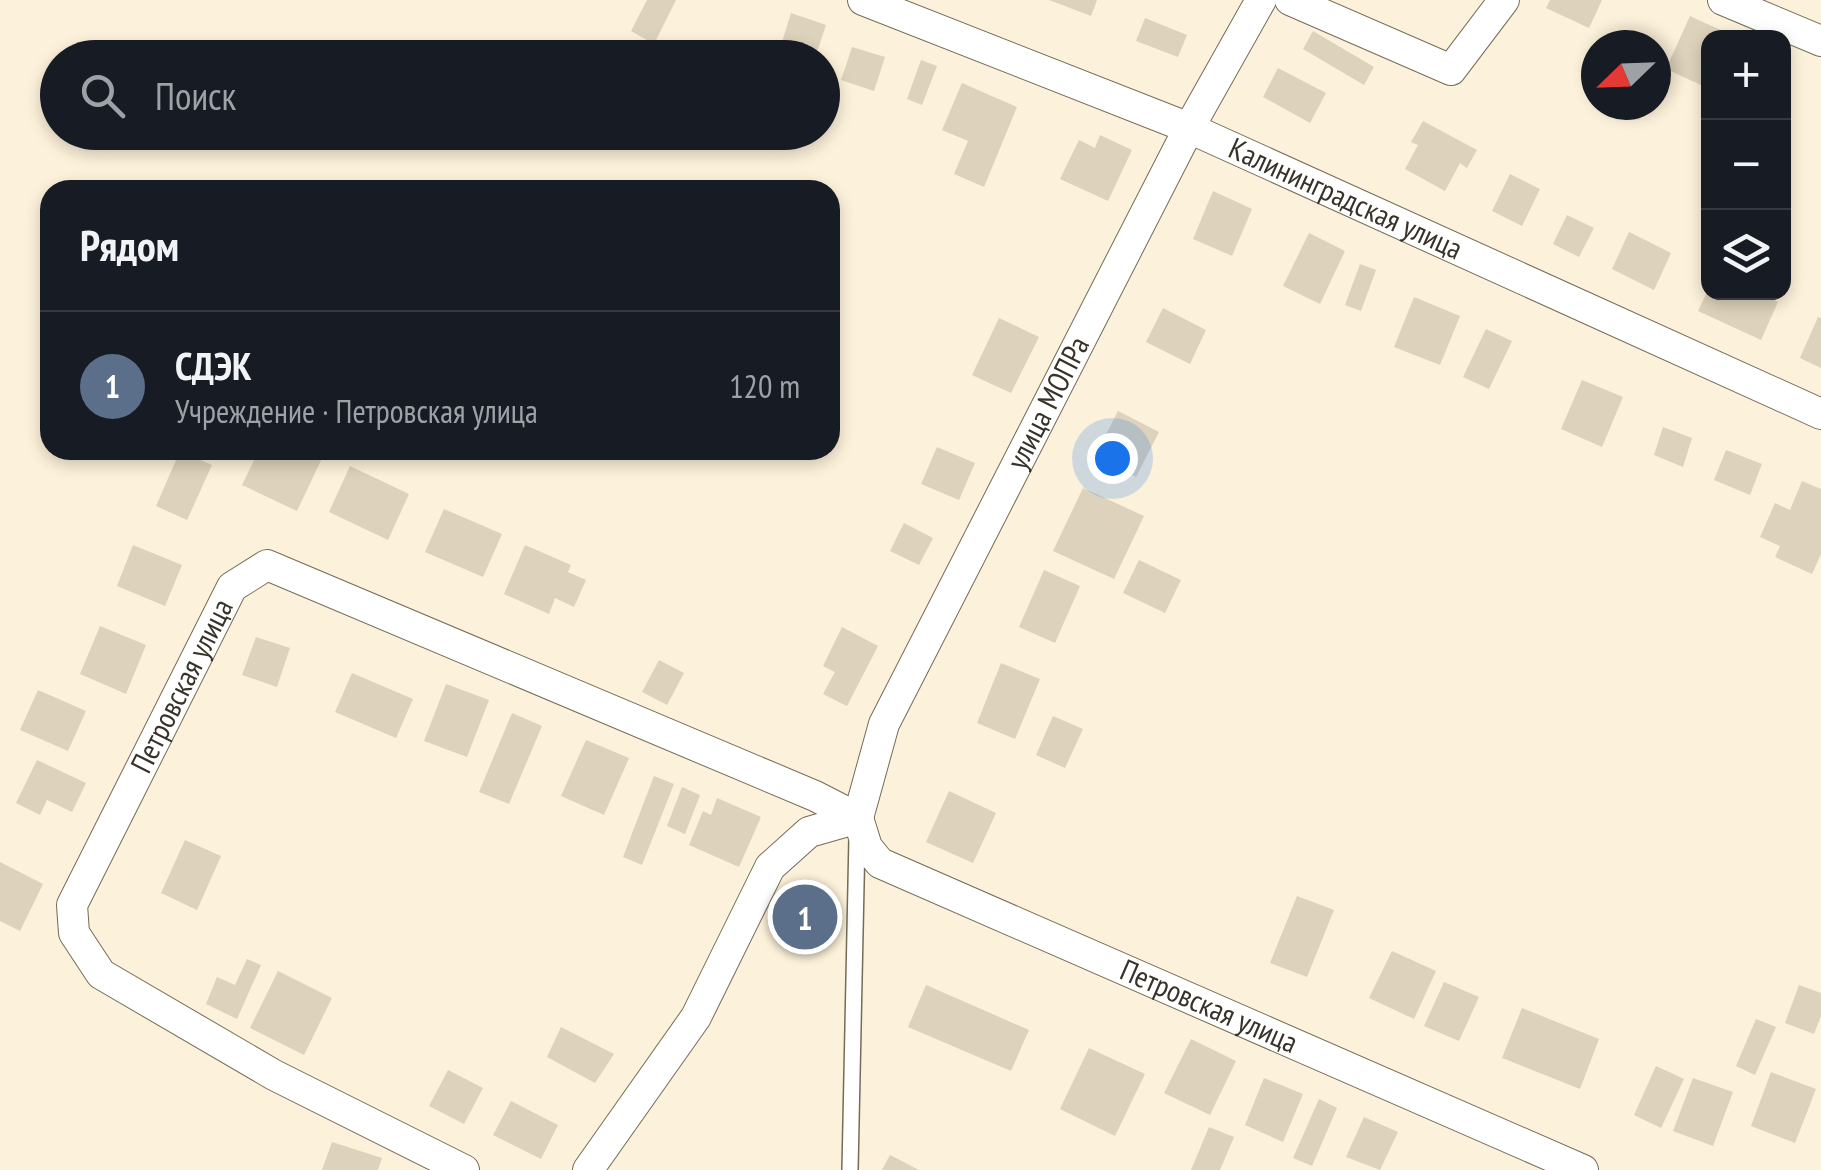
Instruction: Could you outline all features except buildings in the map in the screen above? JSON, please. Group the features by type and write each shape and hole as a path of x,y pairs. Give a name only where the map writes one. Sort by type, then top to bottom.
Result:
{"street":[{"name":"Калининградская улица","path":"863,0 1189,128 1821,414"},
{"name":"улица МОПРа","path":"858,818 884,724 1189,128 1261,0"},
{"path":"1290,0 1451,70 1504,0"},
{"path":"1723,0 1821,40"},
{"name":"Петровская улица","path":"464,1170 274,1075 101,974 74,933 72,905 232,587 267,565 815,796 858,818 867,848 880,863 1583,1170"},
{"path":"588,1170 696,1017 770,866 809,832 858,818"}],"lane":[{"path":"850,1170 858,818"}],"place":[{"name":"СДЭК","path":"805,917"}]}
